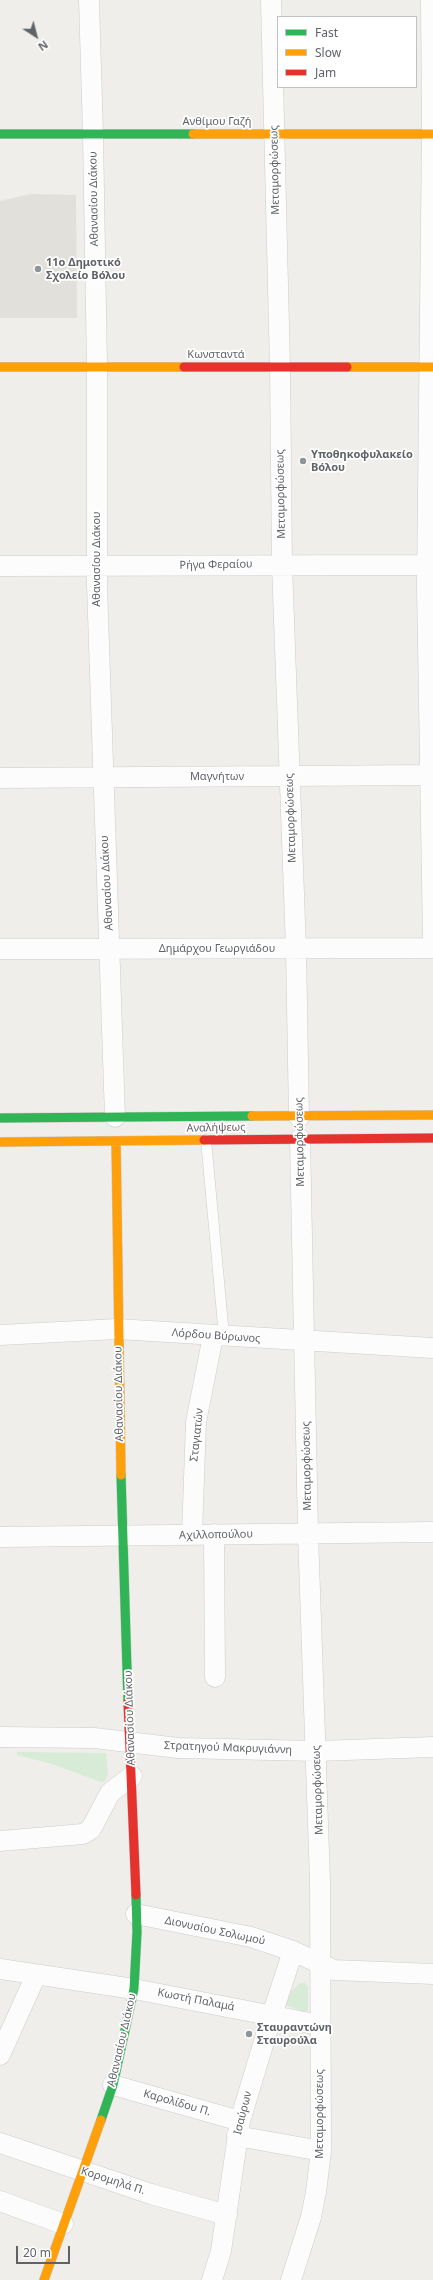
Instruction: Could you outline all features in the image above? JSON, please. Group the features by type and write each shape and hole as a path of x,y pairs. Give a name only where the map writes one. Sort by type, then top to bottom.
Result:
{"street":[{"name":"Αθανασίου Διάκου","path":"89,0 97,367 97,566 115,1117"},
{"name":"Μεταμορφώσεως","path":"270,0 280,367 282,565 296,949 308,1533 316,1751 320,1965 321,2151 317,2186 311,2217 291,2280"},
{"path":"431,0 433,134 430,565 433,940"},
{"name":"Ανθίμου Γαζή","path":"0,134 433,134"},
{"name":"Κωνσταντά","path":"0,367 431,368"},
{"name":"Ρήγα Φεραίου","path":"0,566 430,565"},
{"name":"Μαγνήτων","path":"0,778 432,775"},
{"name":"Δημάρχου Γεωργιάδου","path":"0,949 433,948"},
{"name":"Αναλήψεως","path":"0,1142 206,1140 299,1128 433,1115"},
{"name":"Αναλήψεως","path":"0,1118 115,1117 433,1138"},
{"name":"Αθανασίου Διάκου","path":"44,2280 113,2085 134,1989 136,1914 131,1742 122,1536 117,1329 116,1141"},
{"name":"Λόρδου Βύρωνος","path":"0,1335 117,1329 433,1348"},
{"name":"Σταγιατών","path":"192,1535 196,1422 219,1336"},
{"name":"Αχιλλοπούλου","path":"0,1537 433,1532"},
{"path":"214,1534 214,1677"},
{"name":"Στρατηγού Μακρυγιάννη","path":"0,1737 94,1738 178,1748 316,1751 433,1747"},
{"path":"0,1841 84,1834 91,1829 110,1793 117,1785 132,1776"},
{"name":"Διονυσίου Σολωμού","path":"136,1914 251,1937 293,1951 320,1965 339,1971 433,1974"},
{"name":"Ισαύρων","path":"212,2280 221,2251 239,2129 272,2014 293,1951"},
{"name":"Κωστή Παλαμά","path":"0,1969 134,1989 272,2014 320,2025"},
{"path":"0,2055 36,1975"},
{"name":"Καρολίδου Π.","path":"113,2085 239,2129 321,2151"},
{"name":"Κορομηλά Π.","path":"0,2143 151,2194 227,2215"},
{"path":"0,2201 63,2224"}],"lane":[{"name":"Σταγιατών","path":"206,1140 219,1336"}],"shaded area":[{"name":"11ο Δημοτικό Σχολείο Βόλου","path":"31,194 76,195 77,318 0,318 0,201"}],"green space":[{"path":"17,1752 106,1753 108,1775 104,1782 101,1782 49,1763 17,1755"},
{"path":"300,1983 305,1983 308,1987 308,2010 305,2012 285,2005 288,1994"}],"traffic: fast":[{"path":"0,134 193,134"},
{"path":"0,1118 252,1116"},
{"path":"121,1475 128,1702"},
{"path":"101,2120 113,2085 134,1989 137,1932 136,1895"}],"traffic: slow":[{"path":"193,134 433,134"},
{"path":"0,367 184,367"},
{"path":"347,367 433,367"},
{"path":"252,1116 433,1115"},
{"path":"0,1142 204,1140"},
{"path":"116,1141 121,1475"},
{"path":"44,2280 101,2120"}],"traffic: jam":[{"path":"184,367 347,367"},
{"path":"204,1140 433,1138"},
{"path":"128,1702 136,1895"}],"place":[{"name":"11ο Δημοτικό Σχολείο Βόλου","path":"38,269"},
{"name":"Υποθηκοφυλακείο Βόλου","path":"303,461"},
{"name":"Σταυραντώνη Σταυρούλα","path":"249,2034"}]}
